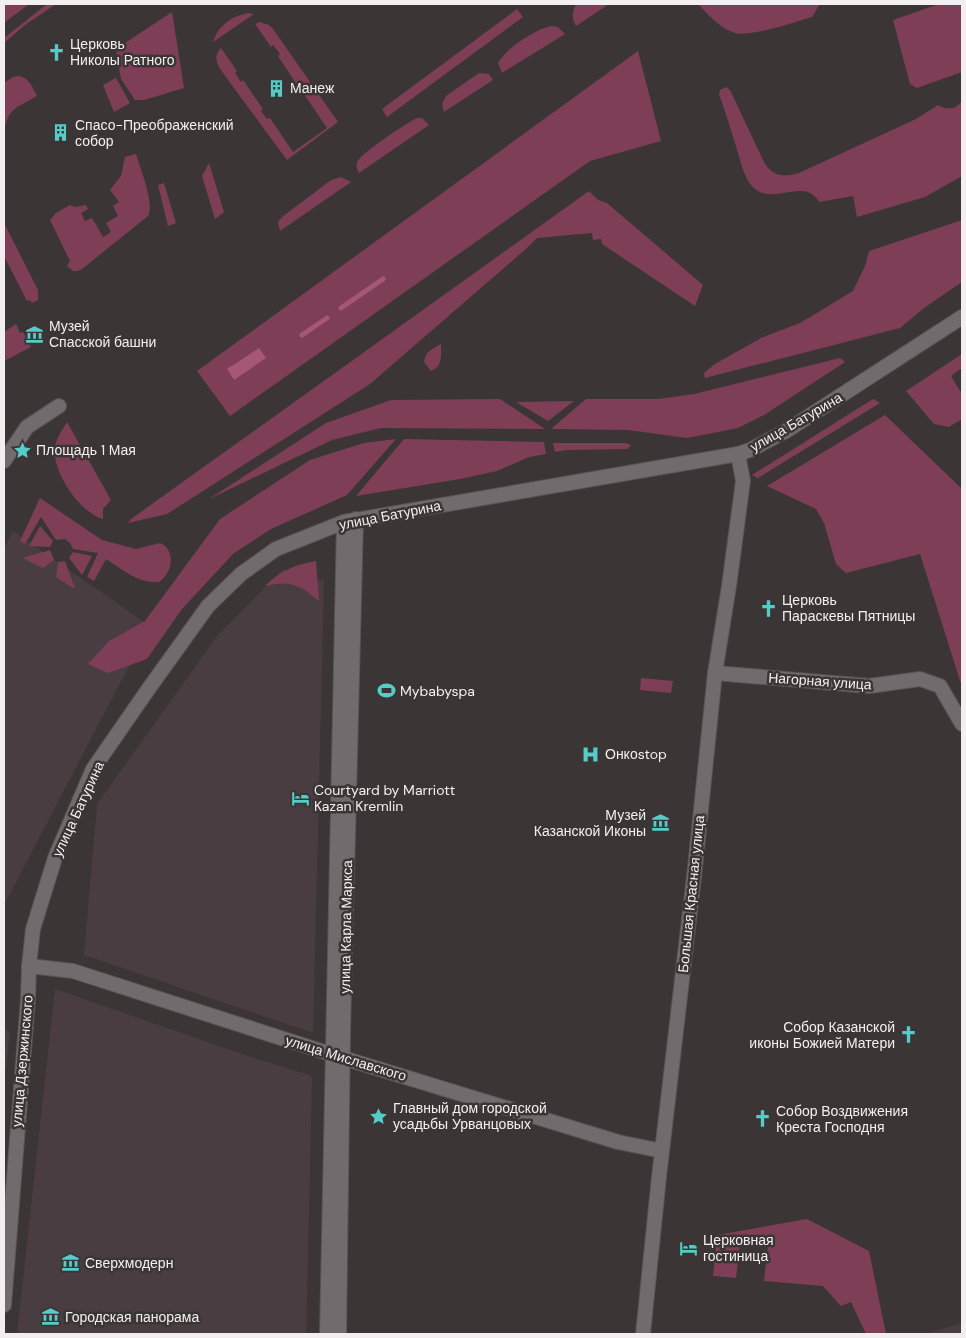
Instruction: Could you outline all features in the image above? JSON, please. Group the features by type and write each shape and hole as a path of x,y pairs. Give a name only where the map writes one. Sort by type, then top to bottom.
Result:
{"main road":[{"name":"улица Батурина","path":"29,966 33,929 55,858 93,769 208,606 241,574 276,549 350,521 738,454 750,450 786,431 962,317"},
{"path":"4,461 27,427 59,406"},
{"name":"Большая Красная улица","path":"643,1334 715,673 743,480 738,454"},
{"name":"улица Карла Маркса","path":"327,1334 338,1056 350,521"},
{"name":"Нагорная улица","path":"715,673 869,686 920,679 940,686 962,724"},
{"name":"улица Миславского","path":"29,966 73,971 338,1056 618,1142 662,1151"},
{"name":"улица Дзержинского","path":"4,1299 29,966"},
{"name":"улица Карла Маркса","path":"338,1056 339,1334"}],"shaded area":[{"path":"4,4 29,4 4,23"},
{"path":"47,4 56,4 25,25 4,43 4,38"},
{"path":"577,4 609,4 576,26 573,15"},
{"path":"698,4 820,4 812,17 742,34 724,28"},
{"path":"939,4 961,4 962,72 917,88 910,84 893,20"},
{"path":"517,9 523,17 387,117 382,109"},
{"path":"172,12 184,88 144,100 135,100 121,79 116,49"},
{"path":"248,13 254,14 213,42 222,26 231,19"},
{"path":"260,22 269,25 273,29 338,122 287,160 220,69 217,61 217,53 221,48 237,71 235,73 241,82 243,80 263,109 261,111 267,119 270,118 293,152 327,128 304,94 306,91 300,83 297,85 278,56 280,54 273,45 271,47 255,24"},
{"path":"552,26 558,27 565,34 502,73 498,63 507,52 530,35"},
{"path":"638,51 661,141 590,161 230,416 197,371"},
{"path":"479,73 489,74 493,80 444,112 442,104 446,96"},
{"path":"18,76 28,80 37,96 11,113 4,132 4,83"},
{"path":"116,78 130,103 114,112 103,85"},
{"path":"726,87 730,90 765,164 776,174 780,175 799,173 916,119 938,105 951,108 957,106 962,101 962,176 925,197 857,217 853,196 819,202 813,195 805,191 777,194 759,192 751,185 745,174 719,94 720,90"},
{"path":"417,118 422,118 429,125 359,173 357,162 366,152"},
{"path":"136,154 150,203 148,216 82,269 73,271 67,266 70,261 50,220 56,213 70,205 75,207 86,205 88,209 81,213 85,221 92,218 103,237 111,232 106,223 118,216 113,206 119,202 110,190 121,176 125,157"},
{"path":"209,163 224,212 215,219 202,176"},
{"path":"341,177 351,182 280,231 278,222 282,217 331,180"},
{"path":"164,183 176,223 168,226 158,185"},
{"path":"589,191 598,200 607,203 703,285 695,306 602,244 601,239 593,240 592,233 537,238 370,384 167,514 128,523 131,519"},
{"path":"962,220 962,282 924,308 900,328 705,378 704,373 715,364 761,338 800,323 853,291 865,266 869,251"},
{"path":"4,223 38,290 38,300 32,303 30,300 27,301 4,256"},
{"path":"16,324 20,333 23,332 31,347 4,361 4,332"},
{"path":"441,344 441,356 438,366 431,371 424,362 426,355"},
{"path":"259,348 266,358 234,380 227,369"},
{"path":"962,354 962,368 951,376 962,394 962,419 949,427 934,424 906,391"},
{"path":"840,358 845,362 764,415 738,428 687,438 628,430 551,429 586,399 658,399 694,394"},
{"path":"500,399 545,429 381,428 332,440 209,499 326,423 391,400"},
{"path":"873,399 880,403 758,478 752,475"},
{"path":"574,401 548,421 516,402"},
{"path":"885,415 962,489 962,687 920,554 846,573 836,564 824,523 816,509 767,486"},
{"path":"67,422 111,500 103,509 103,519 85,509 62,479 55,456 55,446"},
{"path":"396,439 347,495 271,529 233,554 182,609 147,659 108,673 88,664 109,641 145,621 220,519 310,460 364,443"},
{"path":"404,439 544,442 546,454 529,457 497,471 356,496"},
{"path":"553,443 625,443 631,445 627,449 555,452"},
{"path":"40,498 102,540 136,549 160,543 165,546 171,556 170,568 167,574 159,582 144,581 106,559 94,581 87,577 98,553 73,549 65,539 56,540 41,517 25,544 20,541"},
{"path":"40,526 53,541 50,547 29,546"},
{"path":"13,531 150,626 4,905 4,548"},
{"path":"50,550 54,560 43,568 23,558"},
{"path":"73,552 92,556 82,575 69,558"},
{"path":"65,561 75,589 56,577 58,562"},
{"path":"316,561 319,601 294,585 274,584 265,586 289,569"},
{"path":"283,569 324,581 313,1033 84,955 97,804 218,635"},
{"path":"641,678 673,681 671,693 640,690"},
{"path":"55,989 251,1057 310,1075 312,1078 306,1334 17,1334"},
{"path":"4,1028 10,1033 4,1083"},
{"path":"807,1219 869,1251 886,1334 866,1334 851,1302 841,1306 823,1286 764,1281 768,1247 740,1244 736,1278 713,1276 717,1235"},
{"path":"962,1323 962,1334 925,1334 928,1333"}],"waterway":[{"path":"341,308 383,279"},
{"path":"302,335 327,318"}],"place":[{"name":"Церковь Николы Ратного","path":"56,52"},
{"name":"Манеж","path":"276,88"},
{"name":"Спасо-Преображенский собор","path":"61,133"},
{"name":"Музей Спасской башни","path":"35,334"},
{"name":"Площадь 1 Мая","path":"22,450"},
{"name":"Церковь Параскевы Пятницы","path":"768,608"},
{"name":"Mybabyspa","path":"386,691"},
{"name":"Онкоstop","path":"591,754"},
{"name":"Courtyard by Marriott Kazan Kremlin","path":"300,798"},
{"name":"Музей Казанской Иконы","path":"660,823"},
{"name":"Собор Казанской иконы Божией Матери","path":"909,1035"},
{"name":"Главный дом городской усадьбы Урванцовых","path":"379,1116"},
{"name":"Собор Воздвижения Креста Господня","path":"762,1119"},
{"name":"Церковная гостиница","path":"689,1248"},
{"name":"Сверхмодерн","path":"71,1263"},
{"name":"Городская панорама","path":"51,1317"}]}
